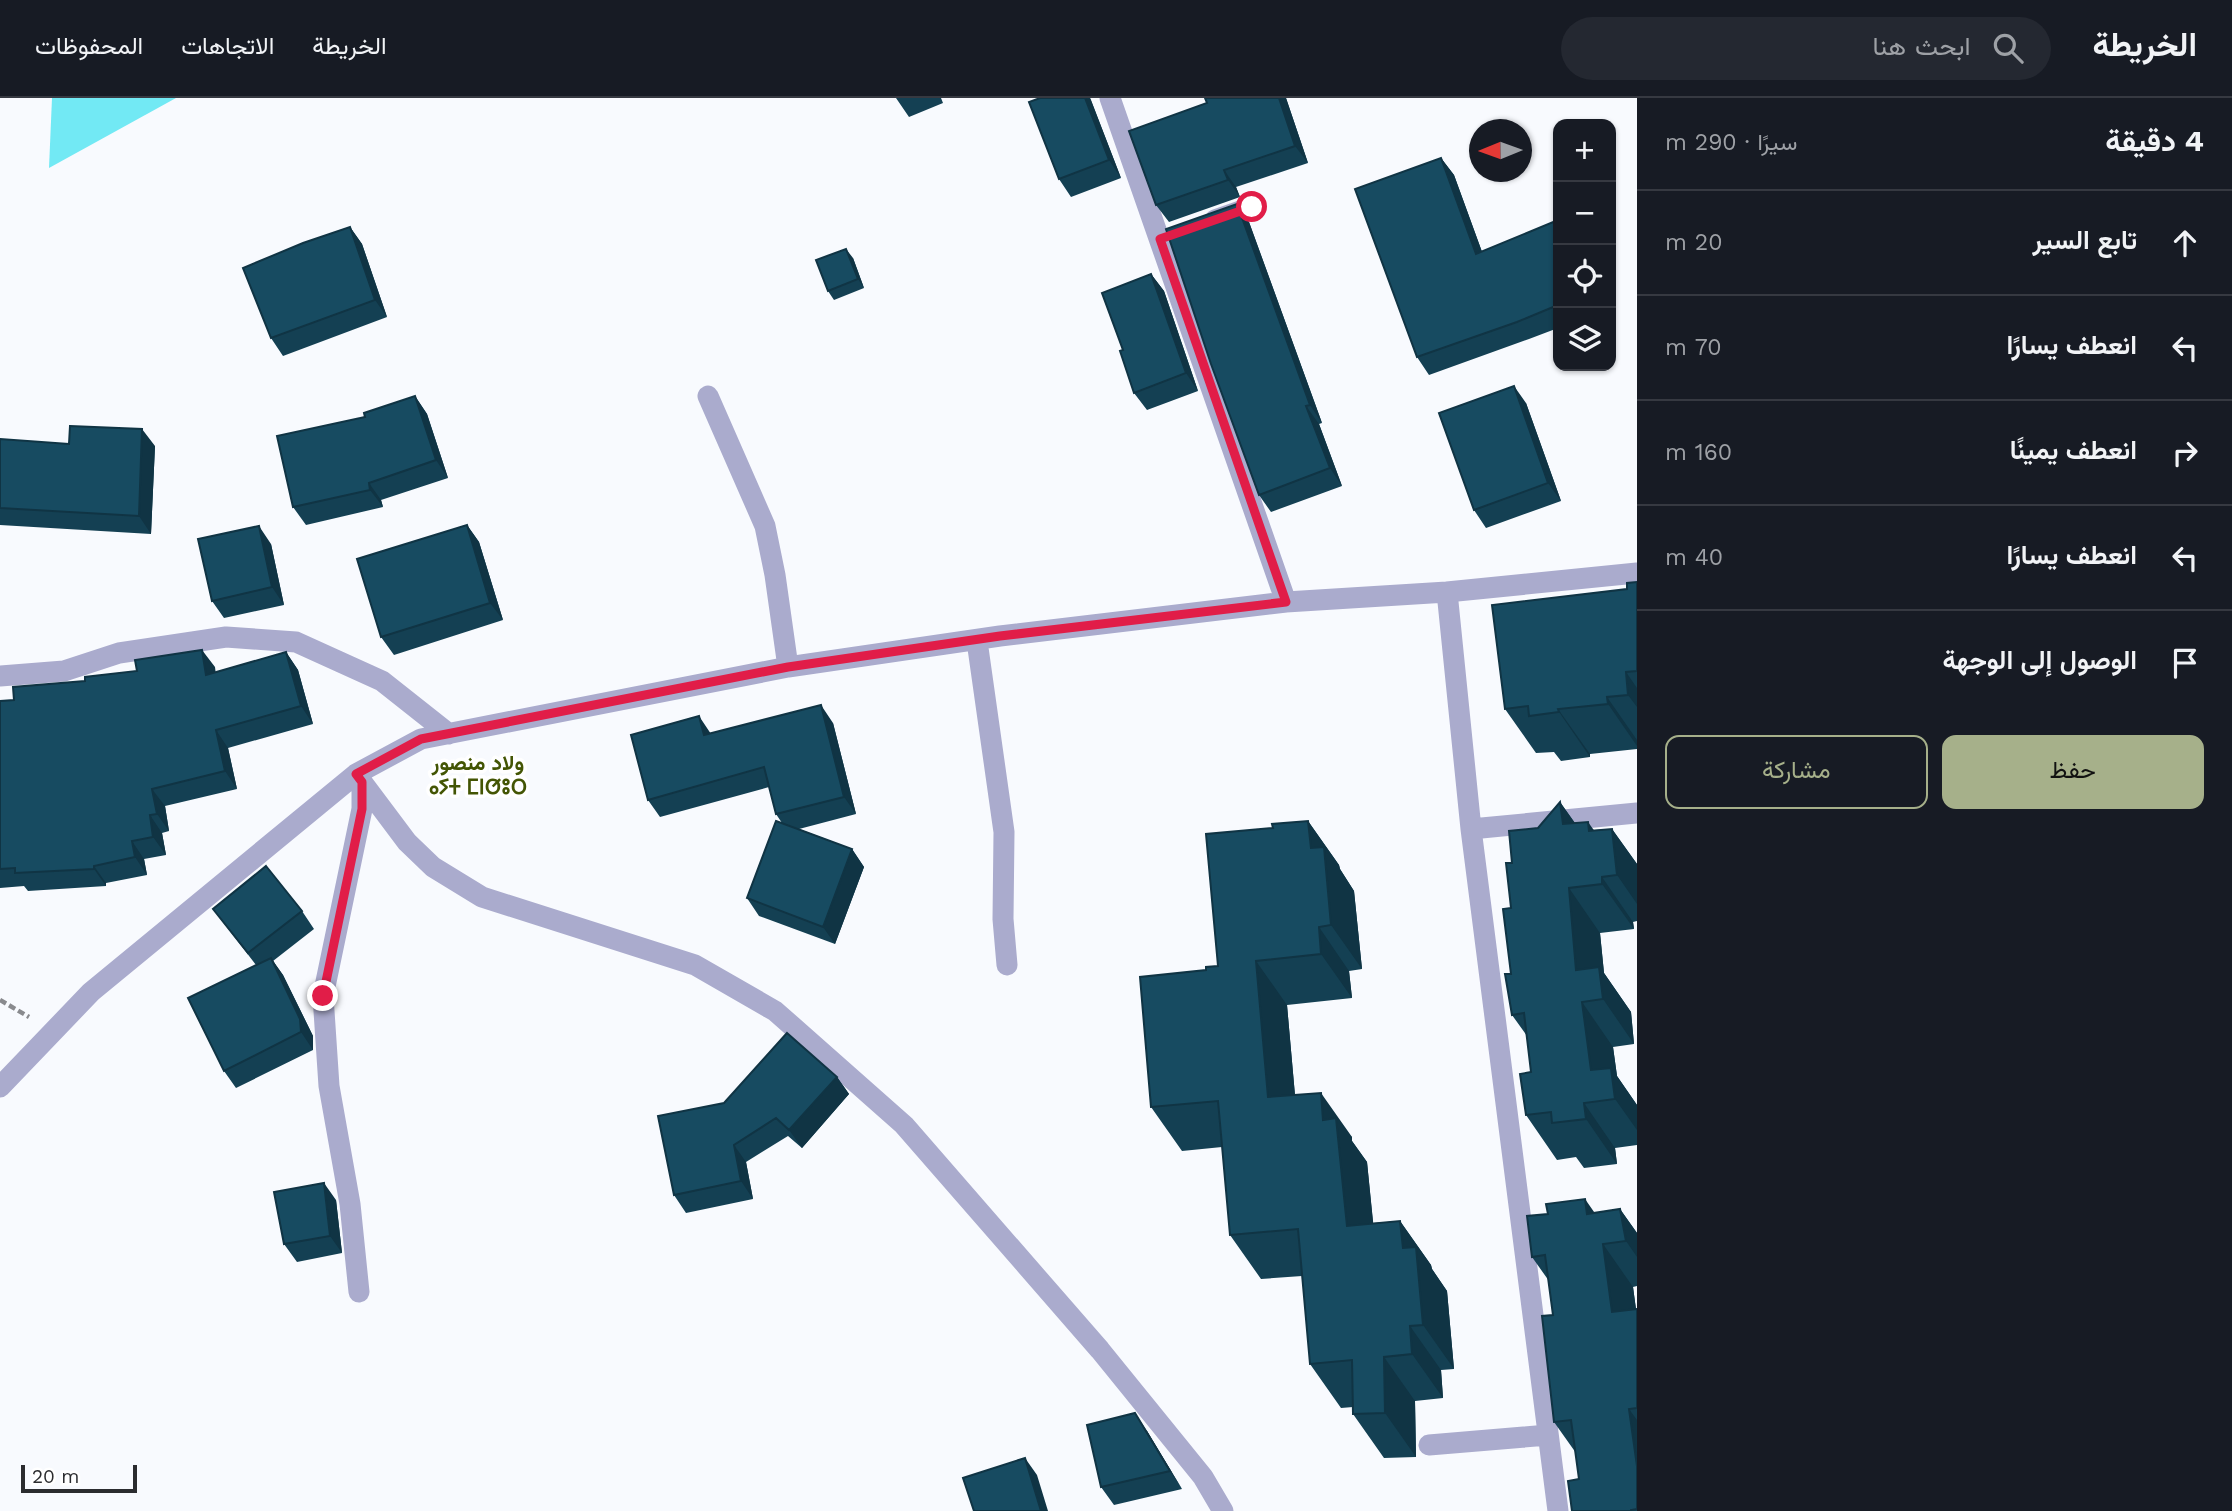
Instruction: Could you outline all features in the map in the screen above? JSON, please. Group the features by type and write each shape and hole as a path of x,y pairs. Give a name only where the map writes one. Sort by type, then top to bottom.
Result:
{"street":[{"path":"1110,98 1166,237 1286,602"},
{"path":"1199,225 1252,207"},
{"path":"708,396 765,526 788,667"},
{"path":"0,1087 91,992 359,778 421,739 788,667 1000,636 1286,602 1447,592 1637,573"},
{"path":"1447,592 1471,829 1558,1511"},
{"path":"0,676 64,671 119,653 226,637 296,642 382,681 449,734"},
{"path":"977,641 1004,832 1003,919 1007,965"},
{"path":"359,778 362,809 323,996 329,1086 350,1204 359,1292"},
{"path":"359,778 407,842 433,867 482,897 695,965 775,1011 904,1125 1109,1360 1203,1477 1223,1511"},
{"path":"1471,829 1637,813"},
{"path":"1429,1445 1548,1435"}],"water":[{"path":"52,98 176,98 49,168"}],"building":[{"path":"1040,98 1085,98 1109,160 1059,179 1029,102"},
{"path":"1205,98 1279,98 1295,146 1224,170 1228,180 1156,205 1129,131 1207,103"},
{"path":"1441,158 1476,254 1553,222 1553,307 1417,357 1355,189"},
{"path":"1237,204 1330,468 1259,495 1166,229"},
{"path":"350,227 375,300 271,338 243,268"},
{"path":"846,249 858,279 828,291 816,260"},
{"path":"1151,274 1186,373 1134,393 1120,351 1123,350 1102,293"},
{"path":"1514,386 1548,483 1474,510 1439,413"},
{"path":"415,396 436,460 369,483 370,490 293,507 277,436 365,417 364,413"},
{"path":"70,426 142,429 139,516 0,508 0,439 69,444"},
{"path":"467,525 490,603 381,637 357,559"},
{"path":"259,526 272,587 212,601 198,539"},
{"path":"1637,582 1637,671 1626,672 1628,695 1607,697 1608,704 1558,709 1559,712 1529,716 1528,706 1505,709 1492,605 1627,589 1627,583"},
{"path":"202,650 206,675 286,652 301,706 216,730 225,771 152,789 157,814 150,815 153,837 132,841 135,857 94,866 94,869 15,873 15,868 0,869 0,701 14,700 13,687 85,681 85,677 137,671 135,660"},
{"path":"821,705 844,797 776,814 764,767 648,800 631,735 699,716 704,735"},
{"path":"1560,802 1563,824 1588,822 1589,831 1612,829 1617,875 1602,877 1602,884 1569,888 1576,970 1599,967 1603,999 1582,1002 1591,1070 1611,1068 1615,1099 1584,1103 1586,1119 1552,1123 1551,1112 1526,1115 1520,1074 1531,1072 1524,1013 1512,1015 1505,974 1511,974 1503,909 1511,908 1506,863 1512,863 1509,831 1538,828"},
{"path":"776,821 852,849 823,927 747,898"},
{"path":"1308,821 1311,848 1324,847 1331,925 1319,927 1321,954 1256,961 1268,1097 1321,1093 1323,1120 1336,1118 1347,1226 1400,1221 1403,1248 1416,1247 1423,1325 1410,1326 1412,1354 1384,1357 1385,1413 1353,1414 1352,1360 1310,1364 1298,1229 1230,1235 1218,1101 1151,1107 1140,977 1206,970 1206,967 1218,966 1206,834 1273,828 1272,824"},
{"path":"266,866 302,911 248,953 213,909"},
{"path":"271,958 300,1019 301,1032 224,1071 188,998"},
{"path":"787,1033 837,1077 789,1130 776,1118 734,1145 741,1181 674,1195 658,1116 724,1103"},
{"path":"324,1183 330,1236 284,1244 274,1192"},
{"path":"1585,1199 1587,1214 1620,1209 1626,1241 1603,1244 1612,1312 1637,1309 1637,1408 1629,1409 1637,1466 1637,1509 1631,1511 1572,1511 1568,1481 1579,1479 1571,1420 1554,1422 1542,1316 1553,1315 1545,1255 1532,1257 1527,1216 1548,1214 1546,1204"},
{"path":"1135,1413 1170,1471 1101,1487 1087,1425"},
{"path":"1025,1458 1041,1511 974,1511 963,1478"}],"district":[{"name":"ولاد منصور ⴰⵢⵜ ⵎⵏⵚⵓⵔ","path":"478,774"}],"route":[{"path":"323,996 362,809 362,782 356,774 421,739 788,667 1000,636 1286,602 1160,239 1252,207"}]}
